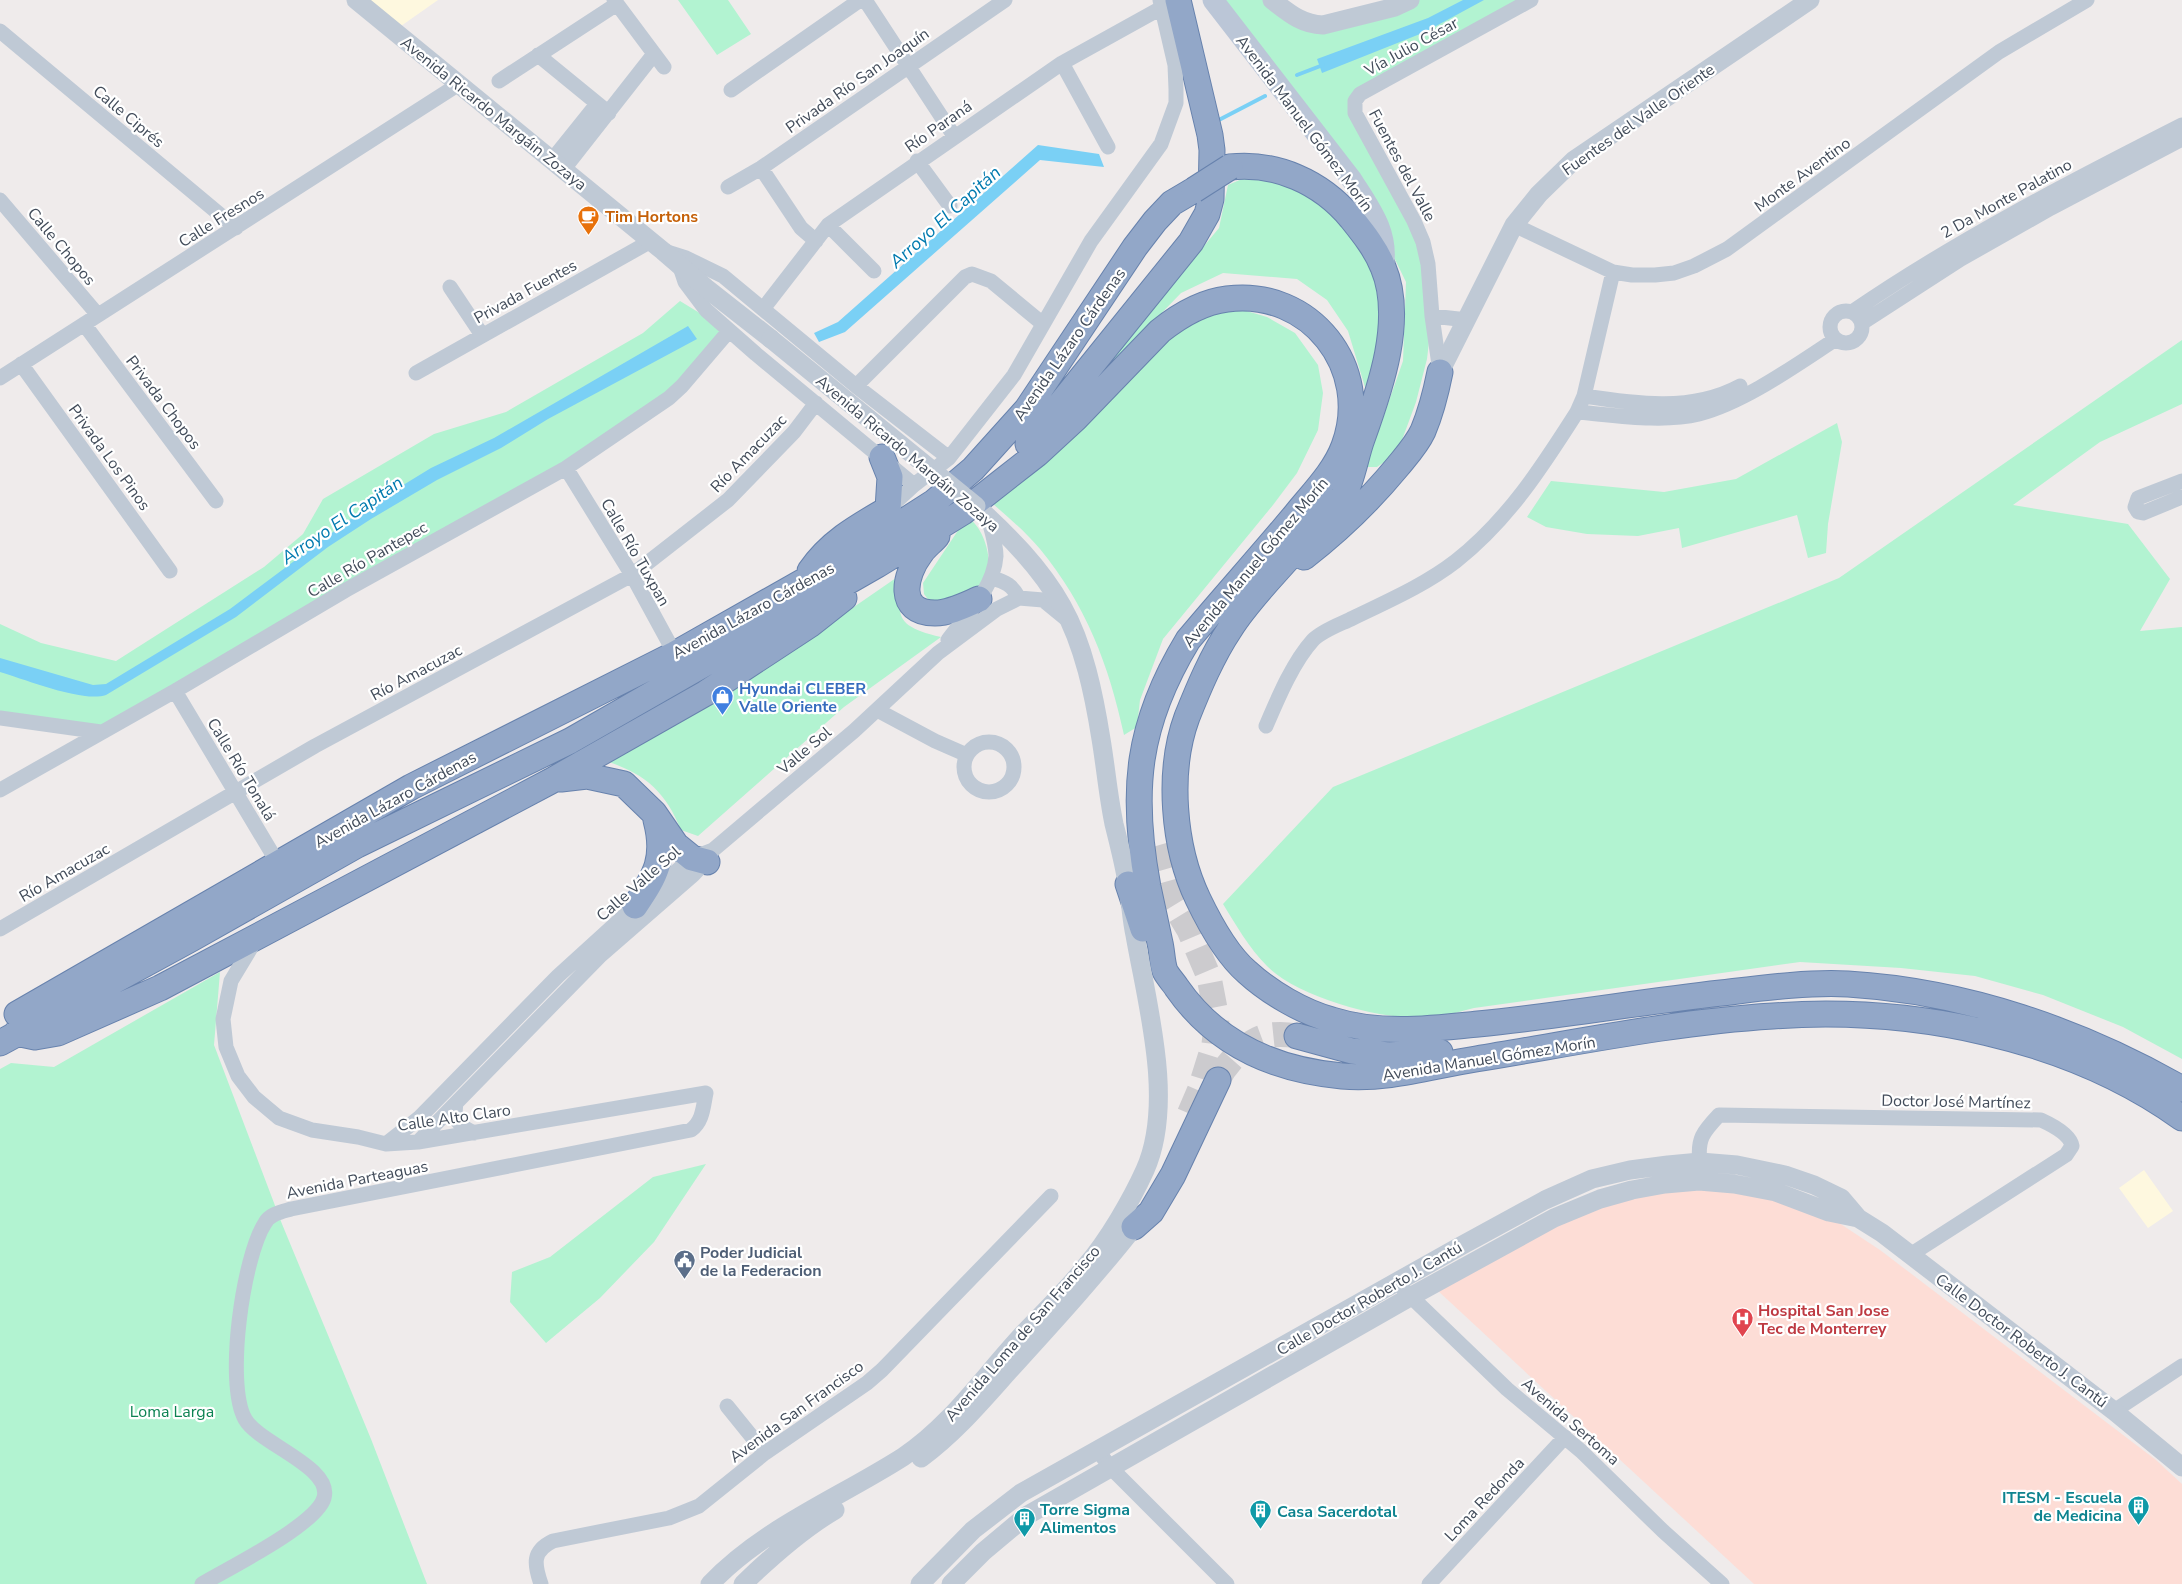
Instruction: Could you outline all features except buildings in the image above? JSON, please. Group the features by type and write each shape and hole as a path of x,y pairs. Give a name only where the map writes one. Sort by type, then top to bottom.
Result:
{"highway":[{"path":"979,599 953,610 935,614 921,612 910,605 906,594 908,579 921,553 976,512 1191,242 1207,214 1211,199 1210,135 1167,2"},
{"name":"Avenida Lázaro Cárdenas","path":"5,1033 279,865 411,788 675,654 864,547 934,502 973,468 1027,409 1136,247 1156,221 1172,203 1230,167 1256,166 1288,172 1328,196 1357,226 1383,268"},
{"name":"Avenida Manuel Gómez Morín","path":"1383,268 1388,285 1391,312 1388,351 1379,393 1344,494 1230,628 1207,670 1185,724 1179,753 1176,785 1177,822 1185,862 1197,896 1225,945 1245,971 1284,999 1328,1020 1390,1030 1431,1029 1582,1012 1777,986 1845,984 1907,991 1969,1004 2039,1024 2097,1046 2148,1069 2182,1089"},
{"name":"Avenida Manuel Gómez Morín","path":"976,512 1075,418 1160,331 1193,309 1228,298 1265,301 1284,307 1304,318 1325,334 1345,366 1352,399 1351,421 1344,447 1330,472 1311,496 1188,640 1170,670 1153,712 1141,754 1139,825 1142,855 1165,970 1188,1004 1204,1021 1244,1049 1300,1070 1342,1076 1384,1077 1455,1062 1560,1045 1772,1016 1839,1014 1912,1019 1967,1028 2030,1045 2098,1069 2156,1099 2182,1118"},
{"path":"1264,586 1332,535 1377,492 1422,432 1440,372"},
{"path":"802,582 818,559 836,542 888,509 890,477 882,457"},
{"name":"Avenida Lázaro Cárdenas","path":"5,1033 191,939 357,845 570,741 877,565 976,512"},
{"path":"5,1033 35,1037 58,1033 160,988 551,781 706,693 788,640 835,606 866,578 877,565"},
{"path":"1156,846 1154,815 1156,765 1168,712 1179,684 1230,628"},
{"path":"551,781 587,776 624,784 654,812 671,839 704,857"},
{"path":"635,906 656,874 660,856 660,836 654,812"},
{"path":"1128,884 1150,951 1165,970"},
{"path":"1297,1036 1352,1051 1388,1055 1418,1054 1520,1043 1560,1045"},
{"path":"1134,1227 1151,1212 1173,1175 1218,1080"},
{"path":"1134,1227 1160,1180 1183,1129"}],"main road":[{"name":"Avenida Manuel Gómez Morín","path":"1213,0 1352,180 1369,206 1382,234 1385,247 1383,268"}],"street":[{"name":"Avenida Ricardo Margáin Zozaya","path":"356,0 706,288 771,339 976,512 1034,566 1061,604 1089,681 1101,740 1106,787 1128,884"},
{"path":"731,90 860,0"},
{"path":"865,0 954,136"},
{"name":"Privada Río San Joaquín","path":"728,188 761,168 1005,0"},
{"path":"1272,0 1297,20 1312,25 1323,25 1395,7 1410,0"},
{"name":"Vía Julio César","path":"1360,94 1531,0"},
{"name":"Fuentes del Valle Oriente","path":"1440,372 1514,226 1538,194 1574,160 1810,0"},
{"name":"Monte Aventino","path":"1514,226 1613,272 1655,276 1674,273 1694,266 1728,249 1999,52 2087,0"},
{"path":"499,81 615,2 664,66"},
{"path":"888,509 914,485 949,458 1014,375 1091,241 1161,144 1176,103 1175,65 1167,2"},
{"name":"Río Paraná","path":"763,309 828,225 917,161 1062,63 1167,2"},
{"name":"Calle Ciprés","path":"0,31 236,228"},
{"path":"558,165 603,109 654,54"},
{"path":"538,55 603,109"},
{"path":"1062,63 1108,147"},
{"name":"Calle Fresnos","path":"0,378 459,84"},
{"name":"Fuentes del Valle","path":"1360,94 1355,102 1355,114 1414,221 1423,242 1428,264 1432,316 1440,372"},
{"name":"2 Da Monte Palatino","path":"1857,318 1954,246 2046,194 2182,125"},
{"name":"2 Da Monte Palatino","path":"1857,318 2051,208 2182,139"},
{"path":"917,161 950,206"},
{"path":"761,168 801,228 816,241"},
{"name":"Calle Chopos","path":"0,200 98,315"},
{"path":"828,225 874,270"},
{"path":"657,246 723,276 856,386 949,458"},
{"name":"Privada Fuentes","path":"416,373 482,335 657,246"},
{"name":"Avenida Ricardo Margáin Zozaya","path":"679,264 685,282 697,300 729,331 914,485"},
{"path":"1266,726 1287,681 1314,638 1414,588 1453,563 1494,527 1519,499 1576,412 1584,396 1613,272"},
{"path":"856,386 965,277 972,274 991,281 1043,324"},
{"path":"450,287 482,335"},
{"path":"1838,314 1857,318 1861,333 1855,340 1845,343 1834,336 1832,322 1838,314"},
{"path":"1432,316 1467,320"},
{"name":"Privada Chopos","path":"84,324 216,501"},
{"name":"Calle Río Pantepec","path":"0,790 175,691 346,590 566,468 669,398 682,386 729,331"},
{"path":"1584,396 1628,403 1696,402 1728,393 1834,336"},
{"path":"1576,412 1661,417 1698,414 1727,404 1783,373 1834,336"},
{"name":"Privada Los Pinos","path":"21,364 170,571"},
{"name":"Río Amacuzac","path":"0,929 236,794 315,746 632,575 728,500 794,432 816,403"},
{"name":"Calle Río Tuxpan","path":"566,468 632,575 675,654"},
{"path":"2182,481 2138,498 2135,507 2138,512 2143,512 2182,497"},
{"name":"Valle Sol","path":"938,653 979,599 992,578 996,556 976,512"},
{"path":"992,578 1008,582 1019,598 1043,600 1068,621"},
{"name":"Valle Sol","path":"704,857 877,710 938,653 997,609 1019,598"},
{"name":"Calle Río Tonalá","path":"175,691 279,865"},
{"path":"877,710 935,742 967,755"},
{"path":"0,718 101,732"},
{"name":"Calle Valle Sol","path":"386,1144 419,1118 558,976 635,906 704,857"},
{"name":"Calle Valle Sol","path":"418,1142 601,955 704,857"},
{"name":"Avenida Loma de San Francisco","path":"710,1584 747,1549 904,1456 928,1438 961,1406 1002,1357 1087,1265 1122,1210 1146,1168 1159,1104 1155,1047 1134,931 1128,884"},
{"name":"Calle Alto Claro","path":"257,937 231,981 223,1019 226,1047 238,1076 254,1098 279,1118 312,1130 358,1137 386,1144 418,1142 474,1134 706,1093 703,1110"},
{"path":"456,1103 454,1115 456,1119 464,1128 474,1134"},
{"name":"Avenida Parteaguas","path":"202,1584 291,1532 309,1518 324,1498 324,1486 317,1474 270,1443 254,1429 246,1420 239,1398 235,1358 242,1297 258,1238 265,1222 274,1215 291,1209 691,1130 699,1123 703,1110"},
{"name":"Doctor José Martínez","path":"1700,1162 1698,1148 1701,1138 1719,1115 2041,1120 2071,1140 2072,1146 2066,1156 1910,1255"},
{"name":"Calle Doctor Roberto J. Cantú","path":"920,1584 973,1530 1021,1493 1545,1200 1592,1179 1630,1170 1700,1162 1737,1165 1784,1175 1814,1185 1841,1198 1858,1218 1882,1233 2013,1333 2114,1411 2182,1467"},
{"name":"Calle Doctor Roberto J. Cantú","path":"951,1584 983,1552 1026,1516 1410,1297 1554,1218 1600,1199 1632,1190 1665,1184 1699,1181 1734,1184 1776,1192 1829,1212 1858,1218"},
{"name":"Avenida San Francisco","path":"541,1584 536,1566 536,1558 539,1550 545,1545 553,1541 683,1514 699,1506 765,1453 867,1383 882,1370 1051,1196"},
{"name":"Avenida Loma de San Francisco","path":"742,1584 817,1520 911,1465 944,1441 973,1413 1099,1272 1134,1227"},
{"name":"Avenida Sertoma","path":"1398,1283 1410,1297 1524,1404 1565,1437 1722,1584"},
{"path":"2114,1411 2182,1366"},
{"path":"726,1406 765,1453"},
{"name":"Loma Redonda","path":"1428,1584 1565,1437"},
{"path":"1098,1450 1111,1468 1227,1584"},
{"path":"723,1570 738,1584"}],"shaded area":[{"path":"369,0 438,0 401,26"},
{"path":"2144,1170 2173,1211 2148,1228 2119,1188"},
{"name":"Hospital San Jose Tec de Monterrey","path":"1721,1188 1824,1213 1880,1250 2156,1460 2182,1484 2182,1584 1754,1584 1436,1289 1567,1215 1642,1191"}],"green space":[{"path":"678,0 728,0 751,34 717,55"},
{"path":"1213,0 1272,0 1323,25 1410,0 1531,0 1360,94 1355,114 1414,221 1432,316 1427,359 1416,402 1402,440 1390,458 1377,467 1363,467 1376,438 1403,361 1406,282 1369,206"},
{"path":"1274,174 1341,211 1386,296 1368,397 1348,331 1327,300 1297,279 1223,273 1181,293 1062,416 1219,228 1228,185 1242,179"},
{"path":"680,301 729,331 652,411 101,732 0,718 0,624 41,643 116,661 264,567 303,534 323,499 434,434 506,412 643,333"},
{"path":"1233,307 1267,317 1295,333 1318,365 1323,393 1318,430 1297,473 1163,639 1140,700 1137,727 1124,735 1103,660 1083,614 1056,570 1040,549 1013,521 984,496 1173,320"},
{"path":"2182,340 2182,404 2100,442 2013,505 2128,524 2170,579 2140,631 2182,627 2182,1059 2123,1027 2043,995 1975,976 1901,968 1800,962 1474,1008 1449,1015 1415,1018 1394,1016 1346,1006 1322,998 1281,978 1254,952 1223,904 1333,787 1839,578"},
{"path":"1837,423 1842,442 1828,524 1826,553 1808,558 1797,515 1682,548 1679,528 1638,536 1587,534 1546,527 1527,517 1551,481 1664,492 1736,479"},
{"path":"967,517 978,527 985,542 989,559 987,577 977,590 964,599 930,602 924,594 923,583"},
{"path":"909,569 901,596 901,615 905,622 913,628 941,637 844,707 698,836 681,830 662,796 645,779 609,762 793,649"},
{"name":"Loma Larga","path":"220,972 214,1045 282,1224 371,1439 427,1584 0,1584 0,1069 11,1063 54,1067"},
{"path":"706,1164 654,1242 600,1298 546,1343 510,1302 512,1272 550,1257 653,1177"}],"water":[{"path":"1463,0 1484,0 1425,32 1322,73 1317,59 1428,18"},
{"path":"1038,145 1099,154 1104,167 1040,160 845,332 819,342 814,333 838,322"},
{"path":"688,326 697,339 548,419 501,448 437,480 371,519 328,547 236,617 106,695 96,697 69,693 0,672 0,658 93,685 106,684 230,609 364,509 431,468 494,438"}],"waterway":[{"name":"Arroyo El Capitán","path":"1297,75 1323,65"},
{"name":"Arroyo El Capitán","path":"1215,122 1265,96"}],"tunnel":[{"path":"1156,846 1172,902 1189,930 1209,977 1217,1019 1214,1044 1200,1089 1185,1124"},
{"path":"1218,1080 1235,1056 1258,1039 1283,1034 1297,1036"}],"place":[{"name":"Tim Hortons","path":"589,235"},
{"name":"Hyundai CLEBER Valle Oriente","path":"723,716"},
{"name":"Poder Judicial de la Federacion","path":"684,1280"},
{"name":"Hospital San Jose Tec de Monterrey","path":"1742,1338"},
{"name":"ITESM - Escuela de Medicina","path":"2138,1525"},
{"name":"Casa Sacerdotal","path":"1261,1530"},
{"name":"Torre Sigma Alimentos","path":"1024,1537"}]}
